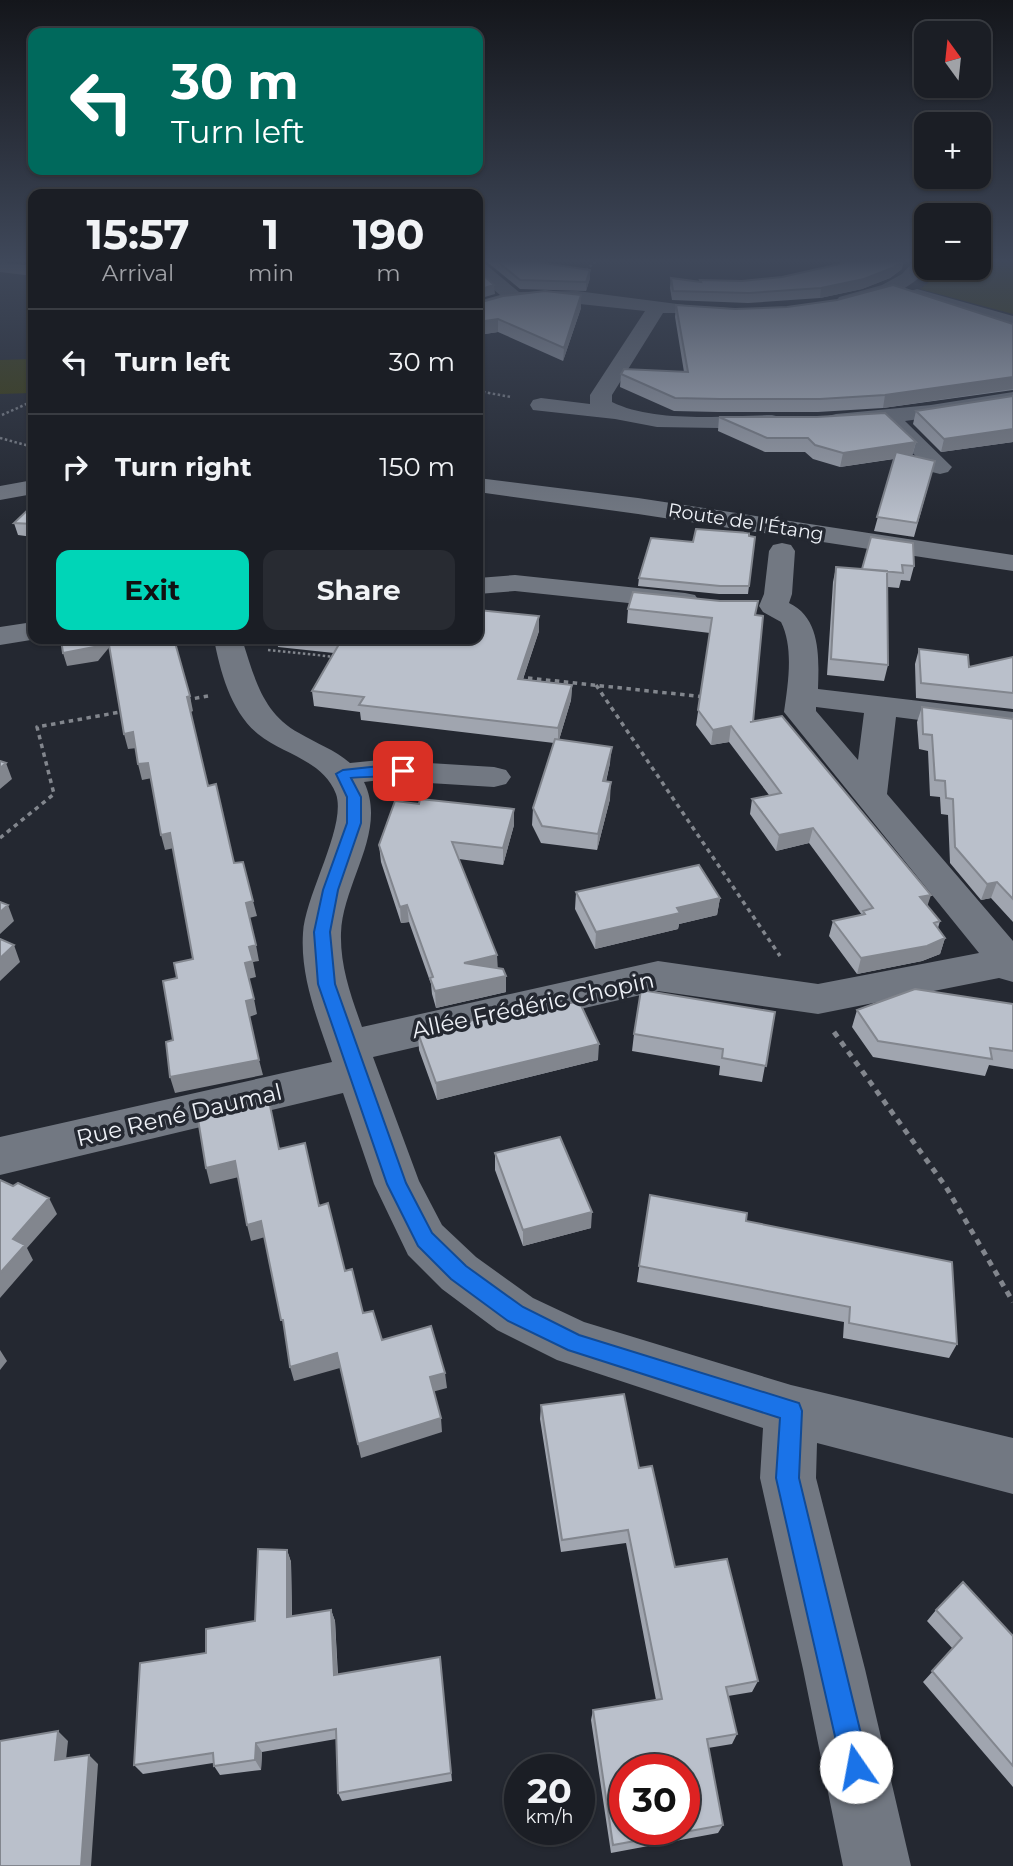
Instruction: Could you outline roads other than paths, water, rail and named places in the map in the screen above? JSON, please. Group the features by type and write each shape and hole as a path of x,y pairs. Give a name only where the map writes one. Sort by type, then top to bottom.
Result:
{"street":[{"path":"611,413 601,405 601,395 631,348"},
{"path":"819,421 888,417 1013,399"},
{"path":"541,405 698,421 794,422"},
{"path":"888,417 940,467"},
{"name":"Route de l'Étang","path":"483,486 638,506 1013,563"},
{"path":"0,493 28,488"},
{"path":"782,551 778,594 757,606 791,615 800,632 803,696 800,712 1010,965"},
{"path":"483,586 515,583 705,603"},
{"path":"0,636 28,632"},
{"path":"229,644 244,690 266,725 287,740 324,757 343,774 354,797 354,823 331,890 322,932 326,984 397,1184 425,1240 459,1273 515,1314 575,1343 791,1411 1013,1466"},
{"path":"803,696 1013,722"},
{"path":"870,797 881,706"},
{"path":"343,774 380,770 494,777"},
{"name":"Allée Frédéric Chopin","path":"353,1059 658,976 818,999 1010,965"},
{"name":"Rue René Daumal","path":"0,1156 353,1059"},
{"path":"791,1411 788,1478 834,1669 877,1866"}]}
